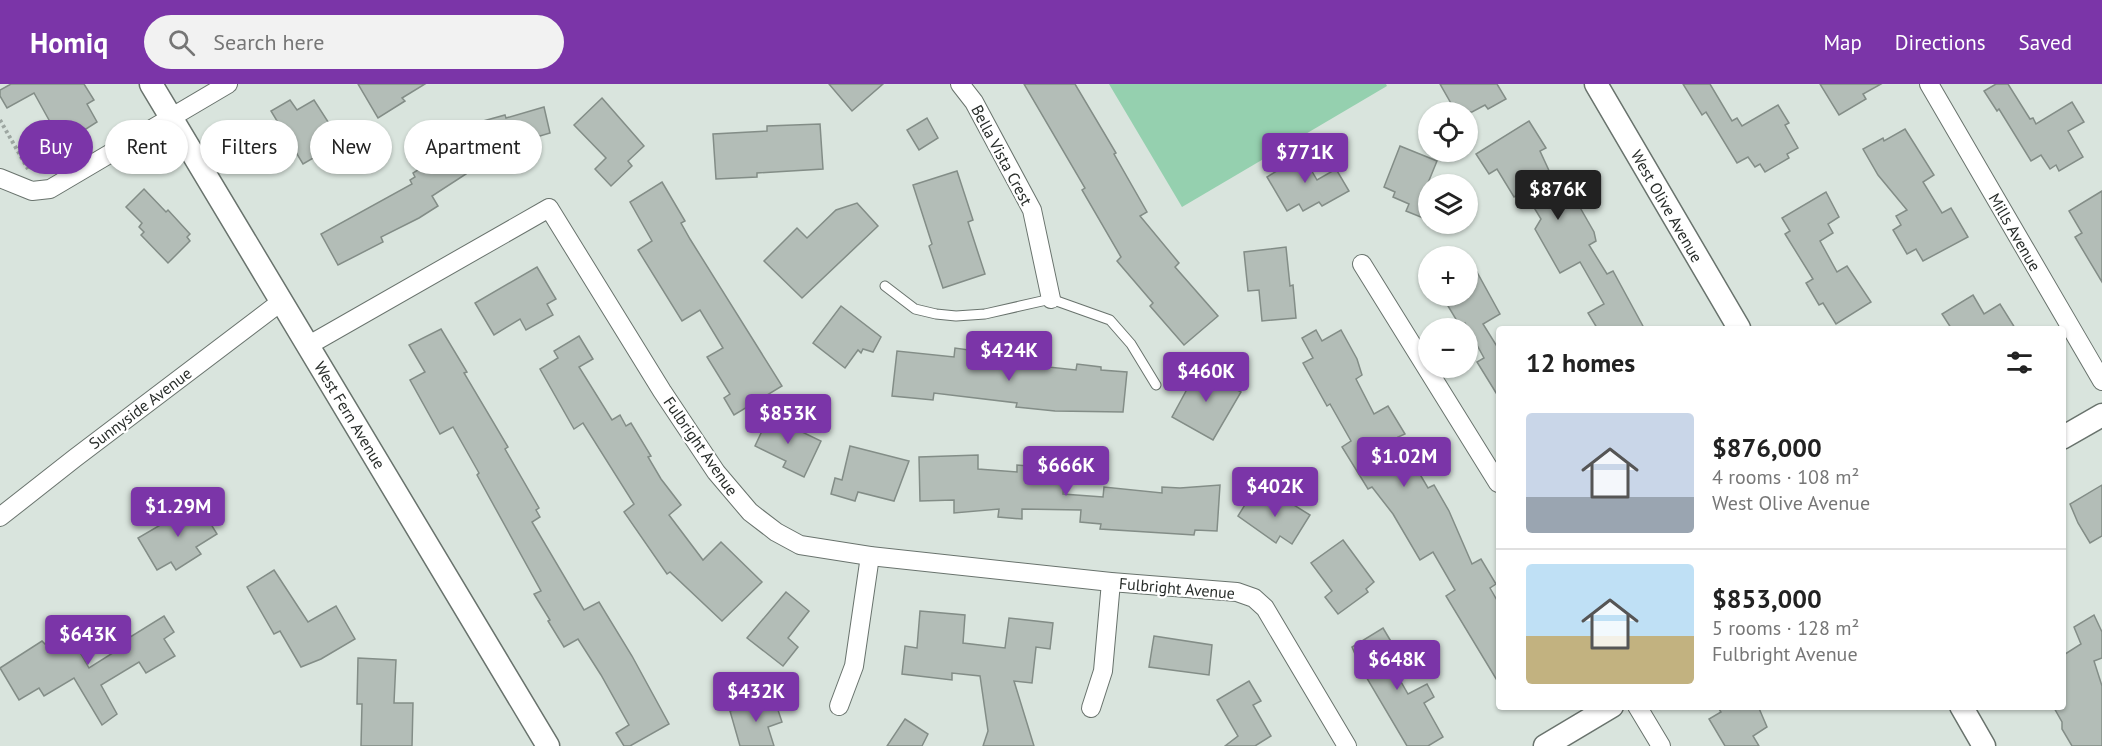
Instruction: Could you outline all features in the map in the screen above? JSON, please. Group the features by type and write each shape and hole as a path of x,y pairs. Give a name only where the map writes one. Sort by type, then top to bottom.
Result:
{"street":[{"name":"West Fern Avenue","path":"151,84 548,746"},
{"path":"0,178 32,191 50,189 228,84"},
{"name":"Bella Vista Crest","path":"960,84 974,102 1032,210 1051,299"},
{"name":"West Olive Avenue","path":"1596,84 1738,326"},
{"name":"Mills Avenue","path":"1929,84 2102,381"},
{"name":"Fulbright Avenue","path":"309,345 549,208 662,391 716,472 750,512 776,532 800,545 870,556 1111,582 1237,592 1254,598 1265,608 1347,746"},
{"path":"1362,264 1496,480"},
{"name":"Sunnyside Avenue","path":"0,517 282,301"},
{"path":"2066,436 2102,415"},
{"path":"839,706 854,666 870,556"},
{"path":"1091,708 1103,671 1111,582"},
{"path":"1545,746 1605,710"},
{"path":"1639,710 1661,746"},
{"path":"1963,710 1984,746"}],"lane":[{"path":"885,286 915,309 936,314 956,316 985,314 1051,299 1110,320 1131,344 1156,385"}],"path":[{"path":"0,120 27,167 32,191"}],"green space":[{"path":"1109,84 1386,84 1387,86 1182,207"}],"building":[{"path":"11,84 84,84 94,100 87,104 97,122 93,125 93,120 49,120 34,93 7,108 0,96 0,90"},
{"path":"358,84 425,84 402,98 405,101 378,118"},
{"path":"829,84 883,84 852,111"},
{"path":"1024,84 1075,84 1116,153 1114,154 1147,212 1140,216 1179,263 1175,267 1218,316 1184,345 1150,306 1153,303 1117,261 1121,257 1082,190 1085,188"},
{"path":"1440,84 1497,84 1506,99 1488,109 1485,105 1478,109 1478,102 1450,102"},
{"path":"1683,84 1710,84 1732,121 1737,118 1742,126 1778,105 1789,123 1785,125 1798,148 1787,154 1789,158 1765,172 1760,164 1755,167 1748,157 1737,163 1706,112 1702,115"},
{"path":"1820,84 1881,84 1863,94 1866,99 1839,115"},
{"path":"1996,84 2008,84 2030,119 2033,118 2036,124 2072,102 2084,122 2068,131 2083,157 2059,171 2056,165 2050,169 2041,155 2031,161 1999,109 1997,111 1984,91"},
{"path":"602,98 644,146 628,161 632,166 611,186 595,169 606,158 574,125"},
{"path":"290,100 297,110 314,100 327,120 310,120 310,160 303,164 298,156 298,120 276,120 271,111"},
{"path":"544,107 550,133 542,135 542,120 487,120 505,115 506,118"},
{"path":"927,118 938,138 919,150 907,130"},
{"path":"1529,121 1546,148 1540,151 1564,203 1574,197 1594,232 1596,241 1589,245 1607,274 1613,271 1643,326 1596,326 1588,313 1604,304 1580,262 1560,273 1535,229 1541,219 1524,191 1514,197 1497,169 1489,174 1478,157 1478,153"},
{"path":"820,124 823,169 757,173 757,177 716,179 713,134 767,131 767,126"},
{"path":"1905,129 1934,175 1923,182 1942,213 1951,208 1968,237 1923,261 1916,249 1907,254 1893,230 1901,225 1896,216 1907,210 1878,175 1863,149 1883,138 1884,141"},
{"path":"1400,146 1418,153 1418,162 1437,162 1432,174 1418,174 1418,216 1406,211 1409,204 1393,197 1395,192 1384,187"},
{"path":"1298,147 1317,180 1336,169 1349,191 1322,206 1319,202 1303,211 1299,204 1287,211 1267,177 1285,166 1280,158"},
{"path":"957,171 973,220 968,222 985,274 943,288 913,185"},
{"path":"414,174 466,174 432,196 438,206 381,237 383,242 338,265 321,234 412,184 410,180 415,177"},
{"path":"662,182 685,221 681,223 690,239 782,386 734,415 724,398 730,394 707,357 723,348 700,310 682,321 638,250 652,241 630,202"},
{"path":"144,189 190,234 187,237 190,241 168,263 141,235 144,232 139,227 142,223 126,207"},
{"path":"2102,191 2102,282 2075,237 2082,233 2069,211"},
{"path":"1826,192 1839,217 1828,224 1833,233 1820,241 1837,272 1847,266 1871,302 1836,324 1823,303 1819,305 1806,283 1813,279 1785,234 1790,231 1782,218"},
{"path":"857,203 878,226 802,298 764,261 797,228 807,238 836,210"},
{"path":"1286,247 1296,318 1262,321 1259,290 1248,291 1244,252"},
{"path":"537,267 556,299 547,304 553,315 526,330 520,319 494,335 475,303"},
{"path":"1478,274 1500,314 1483,324 1496,345 1496,393 1478,364 1484,358 1478,347 1478,318 1455,318 1448,306 1478,306"},
{"path":"1973,295 1984,314 2000,304 2014,326 1950,326 1942,314"},
{"path":"841,306 881,337 873,352 863,349 861,353 858,350 845,368 813,343"},
{"path":"441,329 467,372 464,373 508,447 505,449 539,508 536,510 540,517 532,522 584,610 599,602 669,724 630,746 624,746 616,733 629,725 578,639 564,647 548,621 550,620 534,594 541,591 453,427 440,434 410,380 425,372 409,345"},
{"path":"1316,330 1322,341 1341,330 1357,359 1362,375 1356,379 1374,414 1388,406 1405,434 1398,437 1428,488 1434,485 1449,511 1472,564 1481,559 1496,584 1490,588 1496,598 1496,679 1446,596 1455,590 1433,552 1420,560 1393,514 1372,487 1368,489 1342,447 1351,441 1330,404 1327,406 1303,363 1313,358 1302,338"},
{"path":"579,336 593,359 579,367 612,420 620,415 626,426 631,423 651,456 648,457 661,479 681,505 669,515 703,560 721,542 762,582 722,621 670,572 667,574 624,512 634,504 583,423 574,429 540,369 558,358 554,351"},
{"path":"977,346 1004,350 1003,362 1076,370 1077,364 1101,367 1101,370 1127,372 1123,412 1055,411 1016,407 1017,403 934,393 933,400 892,396 897,351 954,357 955,348 976,351"},
{"path":"1195,367 1241,392 1213,440 1172,417 1186,391 1183,389"},
{"path":"769,416 821,441 804,477 783,467 786,461 755,446"},
{"path":"850,446 909,461 894,501 858,492 855,501 831,494 835,478 842,480"},
{"path":"978,455 978,469 1017,472 1017,465 1065,469 1063,494 1103,497 1104,487 1162,493 1162,487 1220,485 1217,531 1195,530 1194,535 1100,529 1101,524 1080,522 1081,510 1022,509 1022,519 998,517 999,509 954,513 954,500 920,501 919,457"},
{"path":"2102,485 2102,536 2090,543 2070,504"},
{"path":"1276,494 1310,515 1292,544 1280,536 1276,543 1238,516 1251,495 1269,505"},
{"path":"198,503 217,534 196,547 201,554 176,570 171,562 157,570 138,538"},
{"path":"1343,540 1374,582 1366,589 1368,592 1338,614 1325,597 1332,591 1311,563"},
{"path":"274,570 308,622 336,606 355,639 321,659 301,667 280,631 274,634 247,587"},
{"path":"786,592 809,611 788,638 798,647 783,666 747,638"},
{"path":"920,611 965,615 963,643 1005,648 1009,618 1053,623 1050,649 1036,647 1032,683 1014,681 1034,746 983,746 988,731 980,676 952,673 952,680 902,674 905,646 917,648"},
{"path":"2094,615 2102,632 2102,658 2094,661 2102,686 2102,746 2072,746 2062,729 2062,722 2055,710 2066,710 2066,653 2081,644 2074,627"},
{"path":"164,616 174,632 164,639 175,656 146,673 139,662 101,685 117,714 102,725 74,678 44,696 39,688 19,700 0,668 42,641 45,644 50,641 54,648 68,640 74,649 77,647 89,668 116,651 114,647"},
{"path":"1383,628 1402,660 1392,666 1408,694 1427,684 1434,697 1424,703 1443,737 1428,746 1407,746 1362,670 1352,647"},
{"path":"1154,636 1212,645 1209,675 1149,667"},
{"path":"358,658 396,660 394,703 413,703 412,746 361,746 362,704 357,704"},
{"path":"1249,681 1261,701 1253,705 1271,736 1255,746 1225,746 1238,736 1217,700"},
{"path":"774,698 782,722 768,727 774,746 740,746 730,711"},
{"path":"1720,710 1760,710 1767,727 1753,736 1759,746 1725,746 1709,719 1721,712"},
{"path":"905,719 928,734 922,746 887,746"}]}
